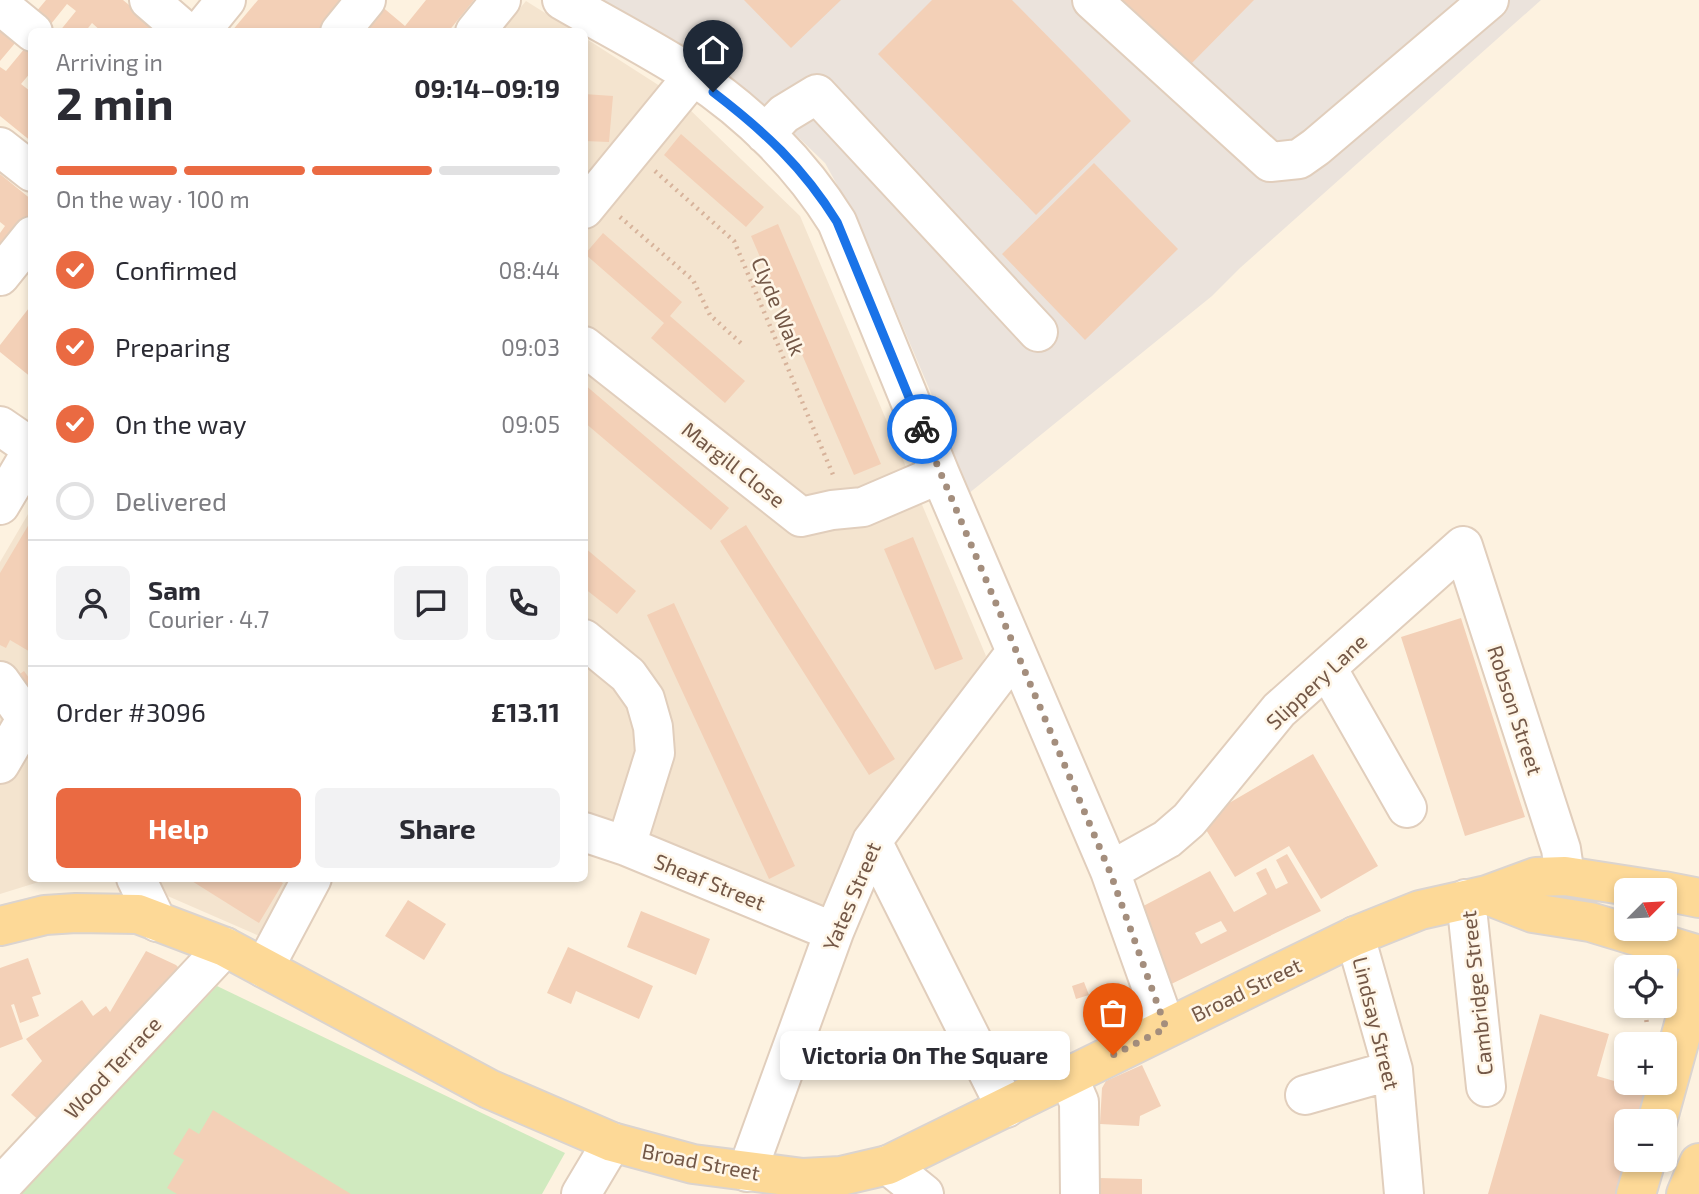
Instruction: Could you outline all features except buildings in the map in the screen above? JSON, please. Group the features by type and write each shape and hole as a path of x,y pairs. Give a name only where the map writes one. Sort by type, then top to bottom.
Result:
{"main road":[{"name":"Broad Street","path":"0,926 45,915 138,914 225,947 489,1089 612,1142 693,1164 803,1178 841,1176 888,1165 1355,936 1420,910 1477,897 1536,877 1564,876 1614,884"},
{"name":"Broad Street","path":"1677,894 1699,898"},
{"path":"1477,897 1533,913 1590,922 1699,955"},
{"path":"1661,1109 1699,970"},
{"path":"1686,1194 1699,1163"},
{"path":"1636,1194 1642,1172"}],"street":[{"path":"149,0 181,28"},
{"path":"203,28 226,0"},
{"path":"343,28 366,0"},
{"path":"478,28 501,0"},
{"path":"562,0 693,76 765,134 798,167 837,222 940,474 1110,872 1166,1028"},
{"path":"1092,0 1270,162 1299,159 1316,147 1489,0"},
{"path":"0,5 28,28"},
{"path":"590,202 693,76"},
{"path":"765,134 784,114 817,94 1038,332"},
{"path":"0,147 28,169"},
{"path":"0,276 28,241"},
{"name":"Margill Close","path":"588,349 802,517 863,507 940,474"},
{"path":"0,426 28,446"},
{"path":"0,505 28,456"},
{"name":"Slippery Lane","path":"1110,872 1167,839 1189,820 1279,710 1463,546"},
{"name":"Robson Street","path":"1463,546 1561,849 1564,876"},
{"path":"588,642 628,675 645,699 653,727 655,753 626,846"},
{"name":"Yates Street","path":"747,1172 834,932 872,841 1016,652"},
{"path":"1327,668 1407,807"},
{"path":"0,681 28,716"},
{"path":"0,764 28,721"},
{"name":"Sheaf Street","path":"588,833 626,846 834,932"},
{"path":"872,841 1006,1108"},
{"path":"138,882 157,922"},
{"path":"264,968 310,882"},
{"name":"Cambridge Street","path":"1477,897 1486,1087"},
{"name":"Lindsay Street","path":"1355,936 1393,1070 1404,1194"},
{"name":"Wood Terrace","path":"0,1187 225,947"},
{"path":"1305,1095 1393,1070"},
{"path":"1068,1077 1079,1102 1080,1194"},
{"path":"581,1194 612,1142"},
{"path":"888,1165 923,1194"}],"path":[{"name":"Clyde Walk","path":"631,150 734,241 848,510"},
{"path":"590,202 693,280 710,315 744,346"},
{"path":"1646,1018 1647,1032"}],"shaded area":[{"path":"602,0 1541,0 1212,296 968,494 931,393 860,226 825,163 773,113 690,54"},
{"path":"526,1 569,28 503,28"},
{"path":"588,40 663,88 588,184"},
{"path":"686,106 800,216 986,656 823,908 588,821 588,230"},
{"path":"28,514 28,710 0,758 0,562"},
{"path":"28,744 28,882 39,882 0,894 0,779"},
{"path":"153,882 297,882 264,938 163,894"}],"green space":[{"path":"217,986 565,1153 542,1194 19,1194"}],"way so far":[{"path":"922,429 1110,872 1166,1028 1113,1055"}],"place":[{"name":"Victoria On The Square","path":"1113,1055"}],"route":[{"path":"713,92 765,134 798,167 837,222 922,429"}]}
